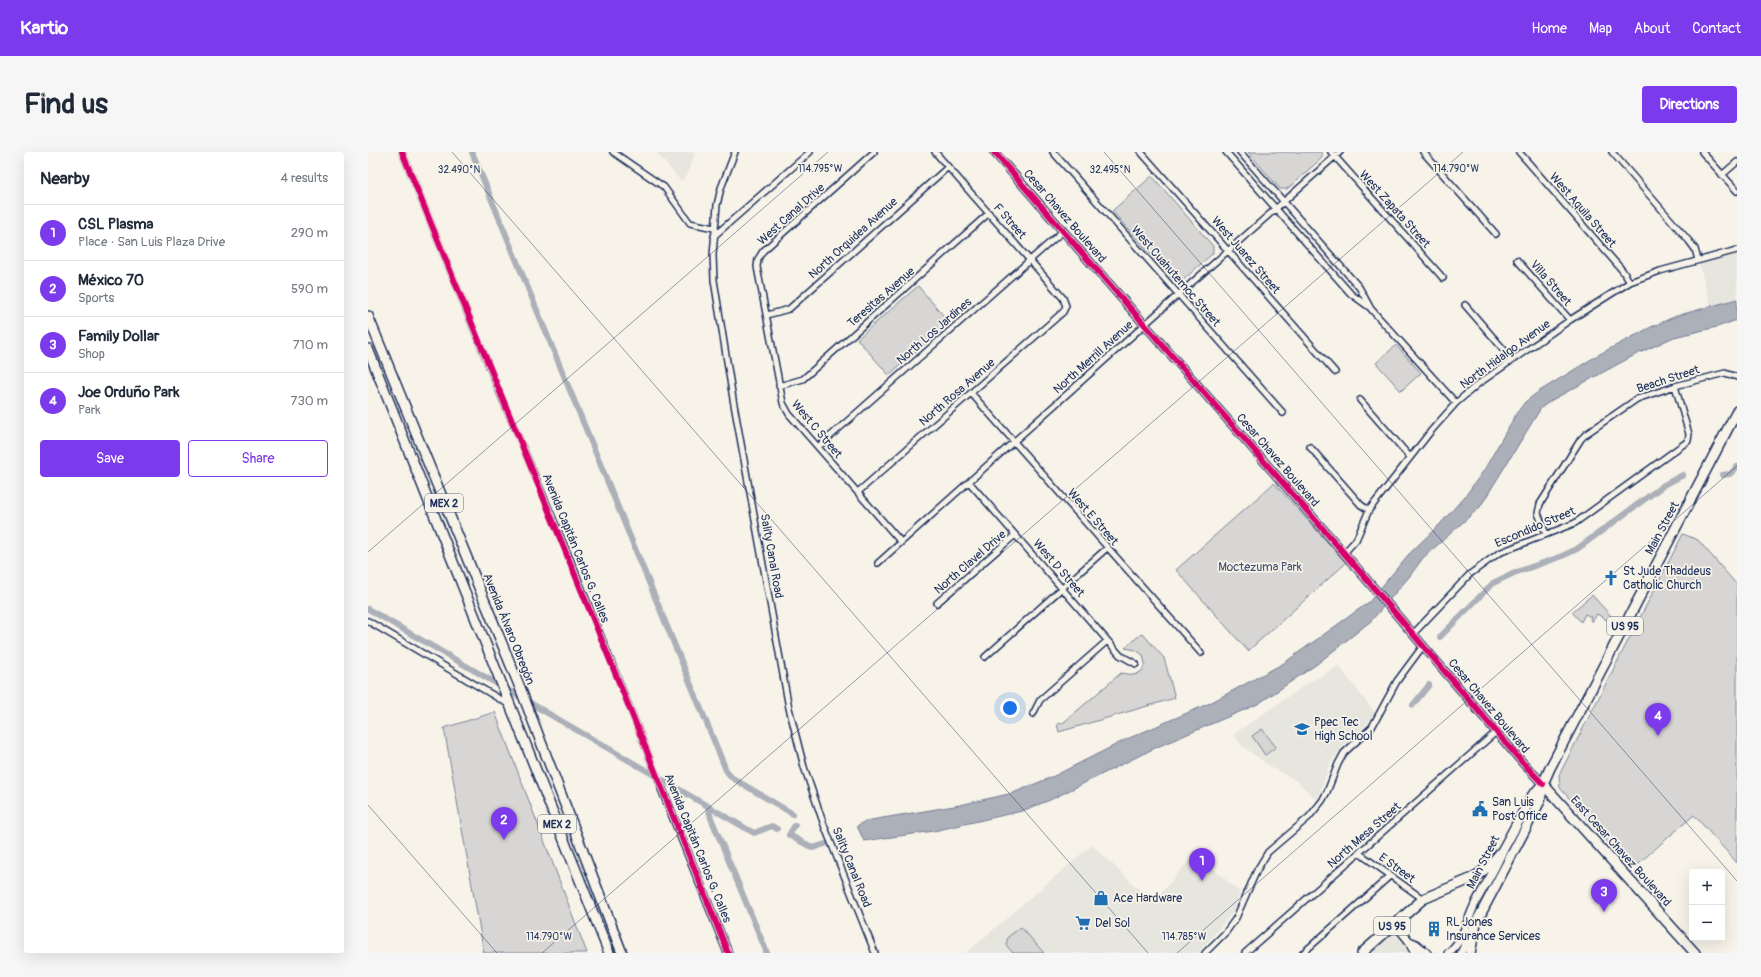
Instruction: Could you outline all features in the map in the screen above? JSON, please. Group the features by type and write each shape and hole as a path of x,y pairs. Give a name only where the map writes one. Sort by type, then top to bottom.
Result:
{"highway":[{"name":"Avenida Álvaro Obregón","path":"368,316 521,690 622,953"},
{"name":"MEX 2","path":"368,349 609,953"},
{"name":"Main Street","path":"1502,851 1532,796 1543,784 1737,411"},
{"name":"Main Street","path":"1476,924 1540,801 1543,784"},
{"name":"East Cesar Chavez Boulevard","path":"1543,784 1696,953"},
{"name":"US 95","path":"1362,953 1423,899 1479,874 1495,860 1502,851"},
{"name":"US 95","path":"1470,953 1476,924"}],"street":[{"name":"Avenida Capitán Carlos G. Calles","path":"402,152 464,307 571,561 728,953"},
{"path":"613,152 664,187 690,223 714,228"},
{"name":"Sality Canal Road","path":"735,152 721,188 714,228 714,280 733,399 789,708 804,767 824,825 875,953"},
{"path":"714,236 810,152"},
{"name":"West Canal Drive","path":"758,259 763,251 874,152"},
{"name":"F Street","path":"935,152 1063,298 1066,306"},
{"name":"Cesar Chavez Boulevard","path":"994,152 1344,552 1496,732 1543,784"},
{"name":"West Cuahutemoc Street","path":"1053,152 1283,413"},
{"name":"West Juarez Street","path":"1142,152 1335,372"},
{"path":"1226,152 1351,294 1371,308 1456,403"},
{"path":"1240,152 1359,286 1371,308"},
{"name":"West Zapata Street","path":"1331,152 1443,278"},
{"name":"North Merrill Avenue","path":"878,563 1340,152"},
{"path":"1423,152 1496,234"},
{"name":"West Aquila Street","path":"1519,152 1622,270 1630,282"},
{"path":"1612,152 1689,241 1695,250 1698,260"},
{"path":"1702,152 1737,192"},
{"path":"1722,175 1737,162"},
{"name":"North Orquidea Avenue","path":"767,316 789,309 948,167"},
{"name":"Teresitas Avenue","path":"779,386 803,379 989,213"},
{"name":"North Los Jardines","path":"818,447 1063,231"},
{"name":"North Hidalgo Avenue","path":"1344,552 1356,540 1369,510 1410,457 1456,403 1512,360 1570,320 1630,282 1698,260 1737,250"},
{"name":"West C Street","path":"758,259 757,267 783,403 789,414 901,542"},
{"name":"Villa Street","path":"1517,260 1570,320"},
{"path":"1465,305 1512,360"},
{"name":"North Rosa Avenue","path":"858,492 1063,312 1066,306"},
{"name":"Beach Street","path":"1546,534 1538,513 1540,504 1581,439 1637,399 1675,386 1725,373 1737,377"},
{"name":"Escondido Street","path":"1413,634 1470,574 1505,549 1575,523 1688,441 1689,434 1675,386"},
{"name":"West E Street","path":"971,393 1201,653"},
{"path":"1360,400 1410,457"},
{"path":"1310,447 1361,505 1369,510"},
{"name":"West D Street","path":"969,482 1120,655 1136,664"},
{"name":"North Clavel Drive","path":"937,603 1015,535"},
{"path":"985,657 1107,548"},
{"path":"368,621 509,705"},
{"path":"1033,714 1040,700 1108,641"},
{"path":"1205,953 1233,921 1257,870 1266,856 1309,817 1322,801 1344,753 1372,727 1397,681 1423,646"},
{"name":"North Mesa Street","path":"1244,953 1496,732"},
{"name":"Main Street","path":"1448,953 1459,941 1476,902 1502,851"},
{"name":"E Street","path":"1359,853 1423,899"},
{"path":"1303,953 1390,876"},
{"path":"1394,924 1409,940 1427,953"},
{"name":"Main Street","path":"1461,953 1476,924"},
{"path":"1409,940 1416,953"}],"shaded area":[{"path":"656,152 695,152 688,174 681,181"},
{"path":"1737,250 1737,320 1717,327 1698,260"},
{"path":"1737,299 1737,320 1717,327 1674,337 1635,355 1552,400 1541,408 1480,507 1423,558 1409,577 1371,621 1317,664 1258,704 1155,748 1050,800 1022,811 934,831 864,841 857,826 865,821 960,805 1013,793 1054,776 1127,739 1210,703 1284,663 1369,602 1408,555 1441,523 1466,495 1484,470 1516,414 1525,402 1538,392 1598,355 1649,328 1676,316"},
{"name":"Ppec Tec High School","path":"1339,666 1375,713 1367,724 1342,747 1330,764 1317,800 1297,781 1274,769 1242,746 1234,734 1305,685"},
{"path":"1092,845 1153,903 1195,853 1240,892 1234,911 1198,953 966,953"},
{"path":"1392,932 1413,953 1369,953"}],"green space":[{"path":"1248,152 1321,152 1322,158 1287,189 1280,189"},
{"path":"1152,176 1213,246 1213,253 1180,283 1174,281 1112,211"},
{"path":"918,286 949,322 889,375 857,339"},
{"path":"1396,345 1421,373 1401,391 1376,363"},
{"name":"Moctezuma Park","path":"1274,483 1346,563 1248,651 1176,570"},
{"path":"1683,534 1698,540 1737,585 1737,863 1694,815 1632,869 1560,788 1559,775"},
{"path":"1592,595 1611,616 1607,620 1597,614 1592,622 1590,620 1591,617 1585,614 1581,622 1572,612"},
{"path":"1142,633 1164,658 1175,698 1059,732 1057,724 1063,723 1121,673 1135,675 1142,671 1145,664 1143,655 1136,650 1125,648"},
{"path":"495,712 587,953 484,953 444,728"},
{"path":"1262,729 1276,747 1265,755 1252,736"},
{"path":"1021,927 1044,953 1013,953 1006,945 1008,937"}],"waterway":[{"path":"472,152 726,770 731,777 793,814"},
{"path":"1722,475 1730,474 1737,467"},
{"path":"1440,637 1493,583 1514,573 1560,557 1577,549 1664,485 1683,475"},
{"path":"368,609 754,833 772,826 777,829"},
{"path":"1413,705 1429,685"},
{"path":"708,806 711,818 767,953"},
{"path":"795,825 789,835 813,848 825,844"}],"cycle path":[{"path":"402,152 648,752 728,953"},
{"path":"994,152 1344,553 1522,762 1543,784"}],"place":[{"name":"St Jude Thaddeus Catholic Church","path":"1611,578"},
{"name":"Ppec Tec High School","path":"1302,729"},
{"name":"Joe Orduño Park","path":"1658,736"},
{"name":"San Luis Post Office","path":"1480,809"},
{"name":"México 70","path":"504,840"},
{"name":"CSL Plasma","path":"1202,881"},
{"name":"Ace Hardware","path":"1101,898"},
{"name":"Family Dollar","path":"1604,912"},
{"name":"Del Sol","path":"1083,923"},
{"name":"RL Jones Insurance Services","path":"1434,929"}]}
